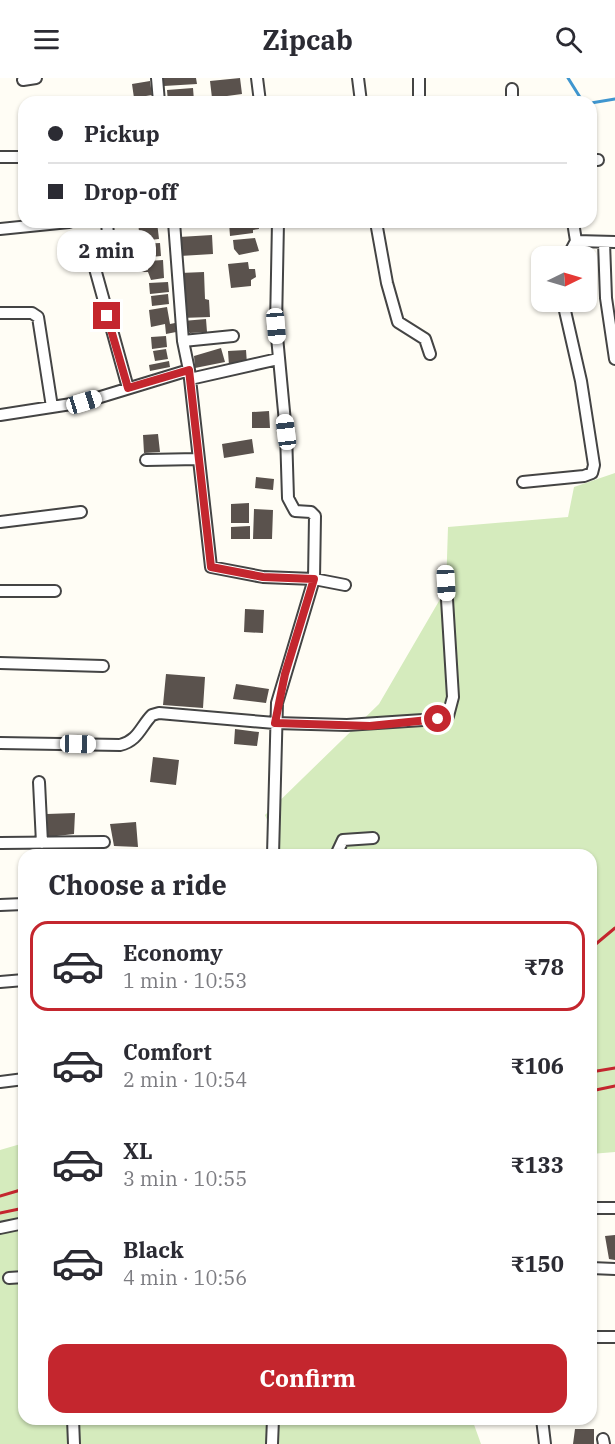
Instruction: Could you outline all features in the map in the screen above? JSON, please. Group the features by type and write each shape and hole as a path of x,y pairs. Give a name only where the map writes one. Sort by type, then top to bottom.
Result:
{"street":[{"path":"23,80 36,78"},
{"path":"157,78 158,96"},
{"path":"257,78 259,96"},
{"path":"358,78 360,96"},
{"path":"419,78 420,96"},
{"path":"512,89 512,96"},
{"path":"0,156 18,157"},
{"path":"0,229 18,227"},
{"path":"107,228 109,248 96,259 94,265 128,388"},
{"path":"174,228 183,341 190,375 211,567 263,577 314,579 345,585"},
{"path":"273,849 275,723 285,674 314,579 315,516 311,513 295,511 288,498 286,432 276,326 278,228"},
{"path":"377,228 387,283 398,321 425,339 430,354"},
{"path":"573,246 576,241 574,228"},
{"path":"576,241 609,242 606,298 615,359"},
{"path":"523,482 584,476 592,473 594,465 581,381 565,312"},
{"path":"0,313 32,313 38,317 52,407"},
{"path":"183,341 232,336"},
{"path":"0,415 84,402 128,388 278,359"},
{"path":"146,460 198,459"},
{"path":"0,522 81,513"},
{"path":"0,743 120,745 129,743 142,730 152,714 159,713 275,723 370,726 448,716 453,697 446,583"},
{"path":"0,591 55,591"},
{"path":"0,663 103,666"},
{"path":"39,782 42,843"},
{"path":"337,849 343,840 373,838"},
{"path":"0,843 105,842"},
{"path":"0,905 18,904"},
{"path":"0,982 18,980"},
{"path":"0,1082 18,1080"},
{"path":"597,1209 615,1208"},
{"path":"0,1228 18,1224"},
{"path":"597,1268 615,1269"},
{"path":"9,1278 18,1277"},
{"path":"597,1337 615,1337"},
{"path":"73,1425 74,1444"},
{"path":"272,1444 273,1425"},
{"path":"543,1425 545,1444"}],"green space":[{"path":"615,473 615,1152 597,1154 597,849 279,849 265,815 379,704 446,589 448,527 568,517 574,487"},
{"path":"18,1145 18,1425 474,1425 481,1444 0,1444 0,1150"}],"building":[{"path":"162,78 196,78 197,84 164,86"},
{"path":"240,78 242,94 212,96 210,81"},
{"path":"150,81 152,95 134,96 132,84"},
{"path":"193,88 194,96 168,96 167,90"},
{"path":"139,228 158,228 159,239 140,241"},
{"path":"229,228 259,228 253,230 253,233 230,236"},
{"path":"212,235 213,254 180,256 179,237"},
{"path":"255,238 259,251 239,255 234,249 233,240"},
{"path":"160,243 161,256 141,258 140,244"},
{"path":"163,260 164,278 151,280 148,272 141,272 148,270 148,261"},
{"path":"248,262 249,269 255,269 256,277 251,280 251,286 231,288 228,264"},
{"path":"204,272 205,299 209,300 210,317 181,318 180,273"},
{"path":"168,282 169,292 150,294 149,283"},
{"path":"168,294 169,304 152,306 151,296"},
{"path":"167,307 170,324 175,323 176,332 166,334 165,324 151,327 149,310"},
{"path":"206,319 207,332 190,333 184,328 183,321"},
{"path":"166,336 167,347 152,349 151,337"},
{"path":"221,348 225,362 195,368 194,356"},
{"path":"166,349 168,359 155,361 153,351"},
{"path":"246,350 247,364 229,366 228,351"},
{"path":"169,361 170,367 150,371 149,365"},
{"path":"269,411 270,428 252,428 252,412"},
{"path":"158,434 160,452 144,453 143,435"},
{"path":"252,439 254,453 224,458 222,444"},
{"path":"256,477 274,479 273,490 255,488"},
{"path":"249,503 249,523 231,523 231,504"},
{"path":"254,509 273,510 272,539 253,539"},
{"path":"250,526 250,539 231,539 231,527"},
{"path":"245,609 264,610 263,633 244,632"},
{"path":"166,674 205,677 203,708 163,705"},
{"path":"236,684 269,689 266,703 233,699"},
{"path":"235,729 259,732 257,746 234,744"},
{"path":"153,757 179,760 176,785 150,782"},
{"path":"75,813 74,834 48,837 47,814"},
{"path":"136,822 138,847 114,846 110,824"},
{"path":"615,1235 615,1260 609,1259 605,1236"},
{"path":"575,1429 594,1429 594,1444 573,1444"}],"waterway":[{"path":"568,78 579,96"},
{"path":"597,102 615,99"}],"railway":[{"path":"597,943 615,928"},
{"path":"597,1071 615,1068"},
{"path":"597,1090 615,1086"},
{"path":"0,1196 18,1191"},
{"path":"0,1213 18,1209"}],"route":[{"path":"107,316 128,388 189,370 208,561 211,567 263,577 314,579 277,703 275,723 370,726 438,719"}]}
